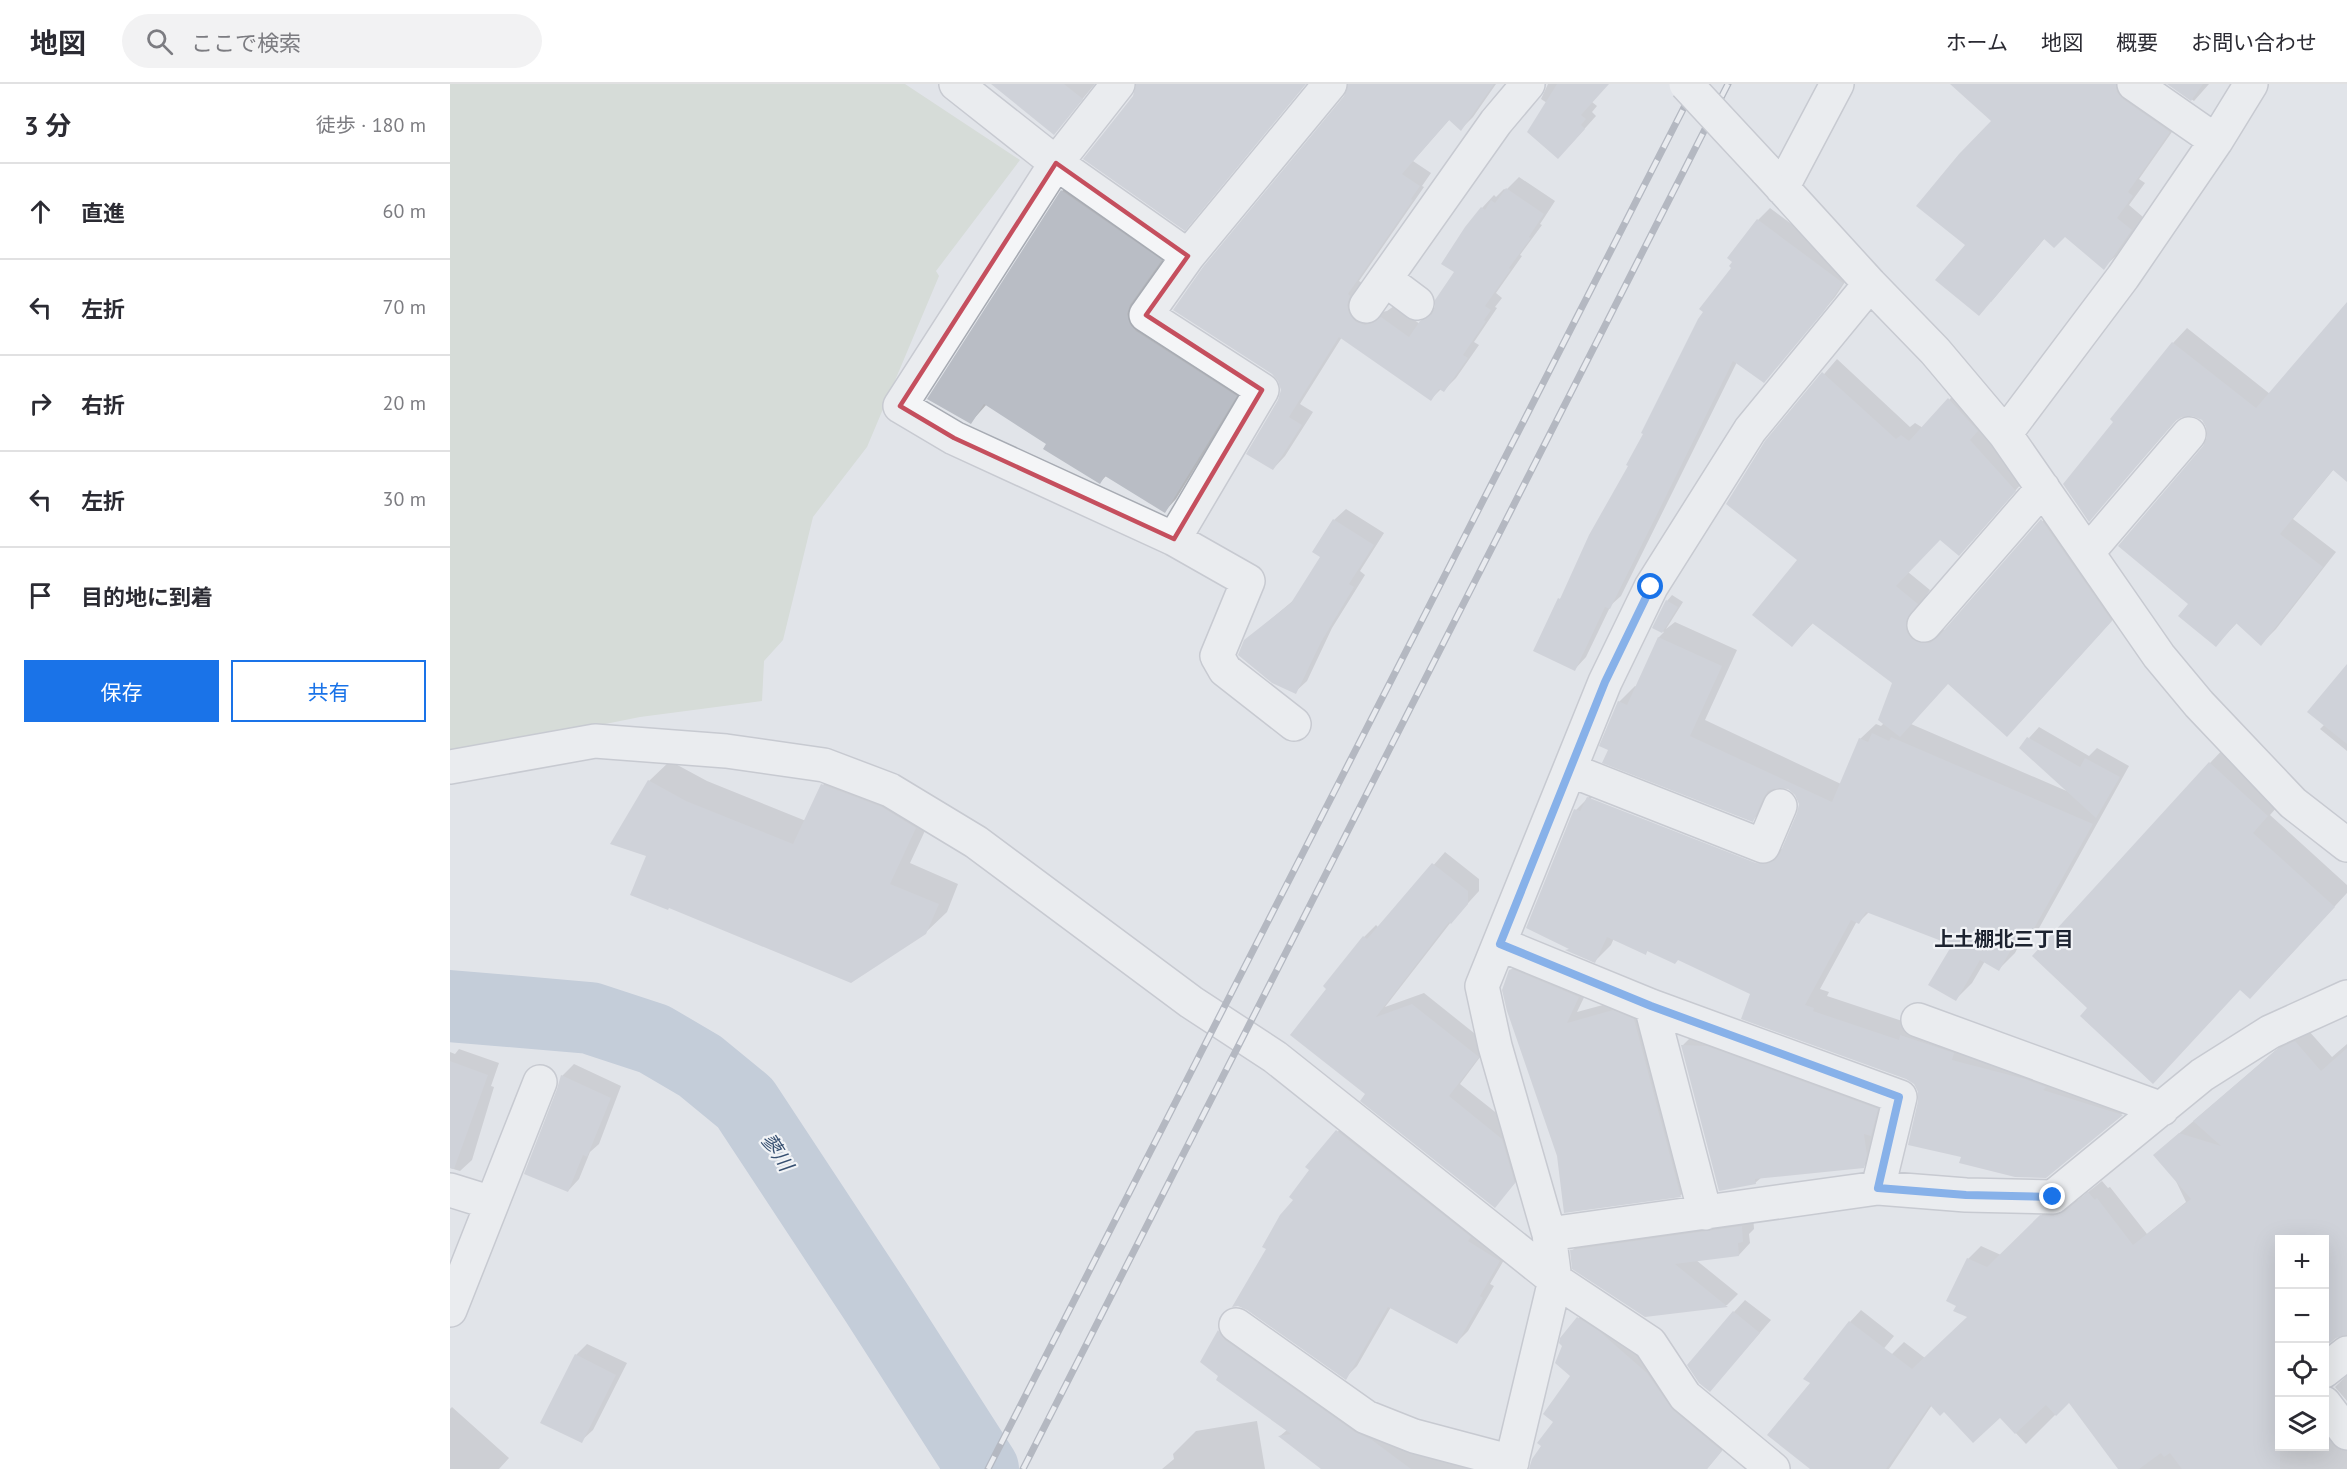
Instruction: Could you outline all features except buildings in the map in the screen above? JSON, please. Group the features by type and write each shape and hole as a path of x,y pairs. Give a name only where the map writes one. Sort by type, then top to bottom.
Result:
{"street":[{"path":"1118,84 1056,163 900,406 954,438 1174,539 1248,581 1217,656 1225,670 1294,724"},
{"path":"1174,539 1262,390 1146,315 1188,256 1330,84"},
{"path":"1366,306 1497,122 1528,84"},
{"path":"1686,84 1870,284 1935,351 2005,434 2159,656 2199,704 2293,803 2347,844"},
{"path":"1774,179 1837,84"},
{"path":"2134,84 2216,141"},
{"path":"2005,434 2123,277 2216,141 2250,84"},
{"path":"971,88 1056,163 1188,256"},
{"path":"1385,279 1417,303"},
{"path":"1236,1325 1366,1417 1414,1436 1511,1466 1555,1280 1549,1234 1495,1046 1482,986 1605,682 1651,587 1750,430 1870,284"},
{"path":"2088,552 2188,434"},
{"path":"1924,625 2043,488"},
{"path":"450,767 595,741 726,751 824,765 890,790 976,842 1191,1002 1275,1057 1555,1280 1650,1343 1685,1396 1773,1469"},
{"path":"1570,770 1763,846 1780,806"},
{"path":"1500,944 1651,1006 1899,1097 1878,1188"},
{"path":"1549,1234 1878,1188 1966,1195 2053,1197 2202,1075 2270,1032 2347,998"},
{"path":"1651,1006 1705,1213"},
{"path":"1918,1020 2162,1109"},
{"path":"450,1310 540,1082"},
{"path":"450,1190 492,1203"},
{"path":"2329,1368 2347,1353"},
{"path":"2329,1408 2347,1433"}],"highlighted area":[{"path":"1056,163 1188,256 1146,315 1262,390 1174,539 954,438 900,406"}],"green space":[{"path":"450,84 905,84 1020,160 936,271 939,276 867,447 813,517 783,640 764,661 762,701 640,717 450,755"}],"waterway":[{"name":"蓼川","path":"450,1006 590,1018 654,1039 700,1066 745,1103 983,1469"}],"railway":[{"path":"988,1469 1696,84"},
{"path":"1023,1469 1728,84"}],"district":[{"name":"上土棚北三丁目","path":"2004,939"}],"route":[{"path":"1651,587 1605,682 1500,944 1651,1006 1899,1097 1878,1188 1966,1195 2053,1197"}]}
